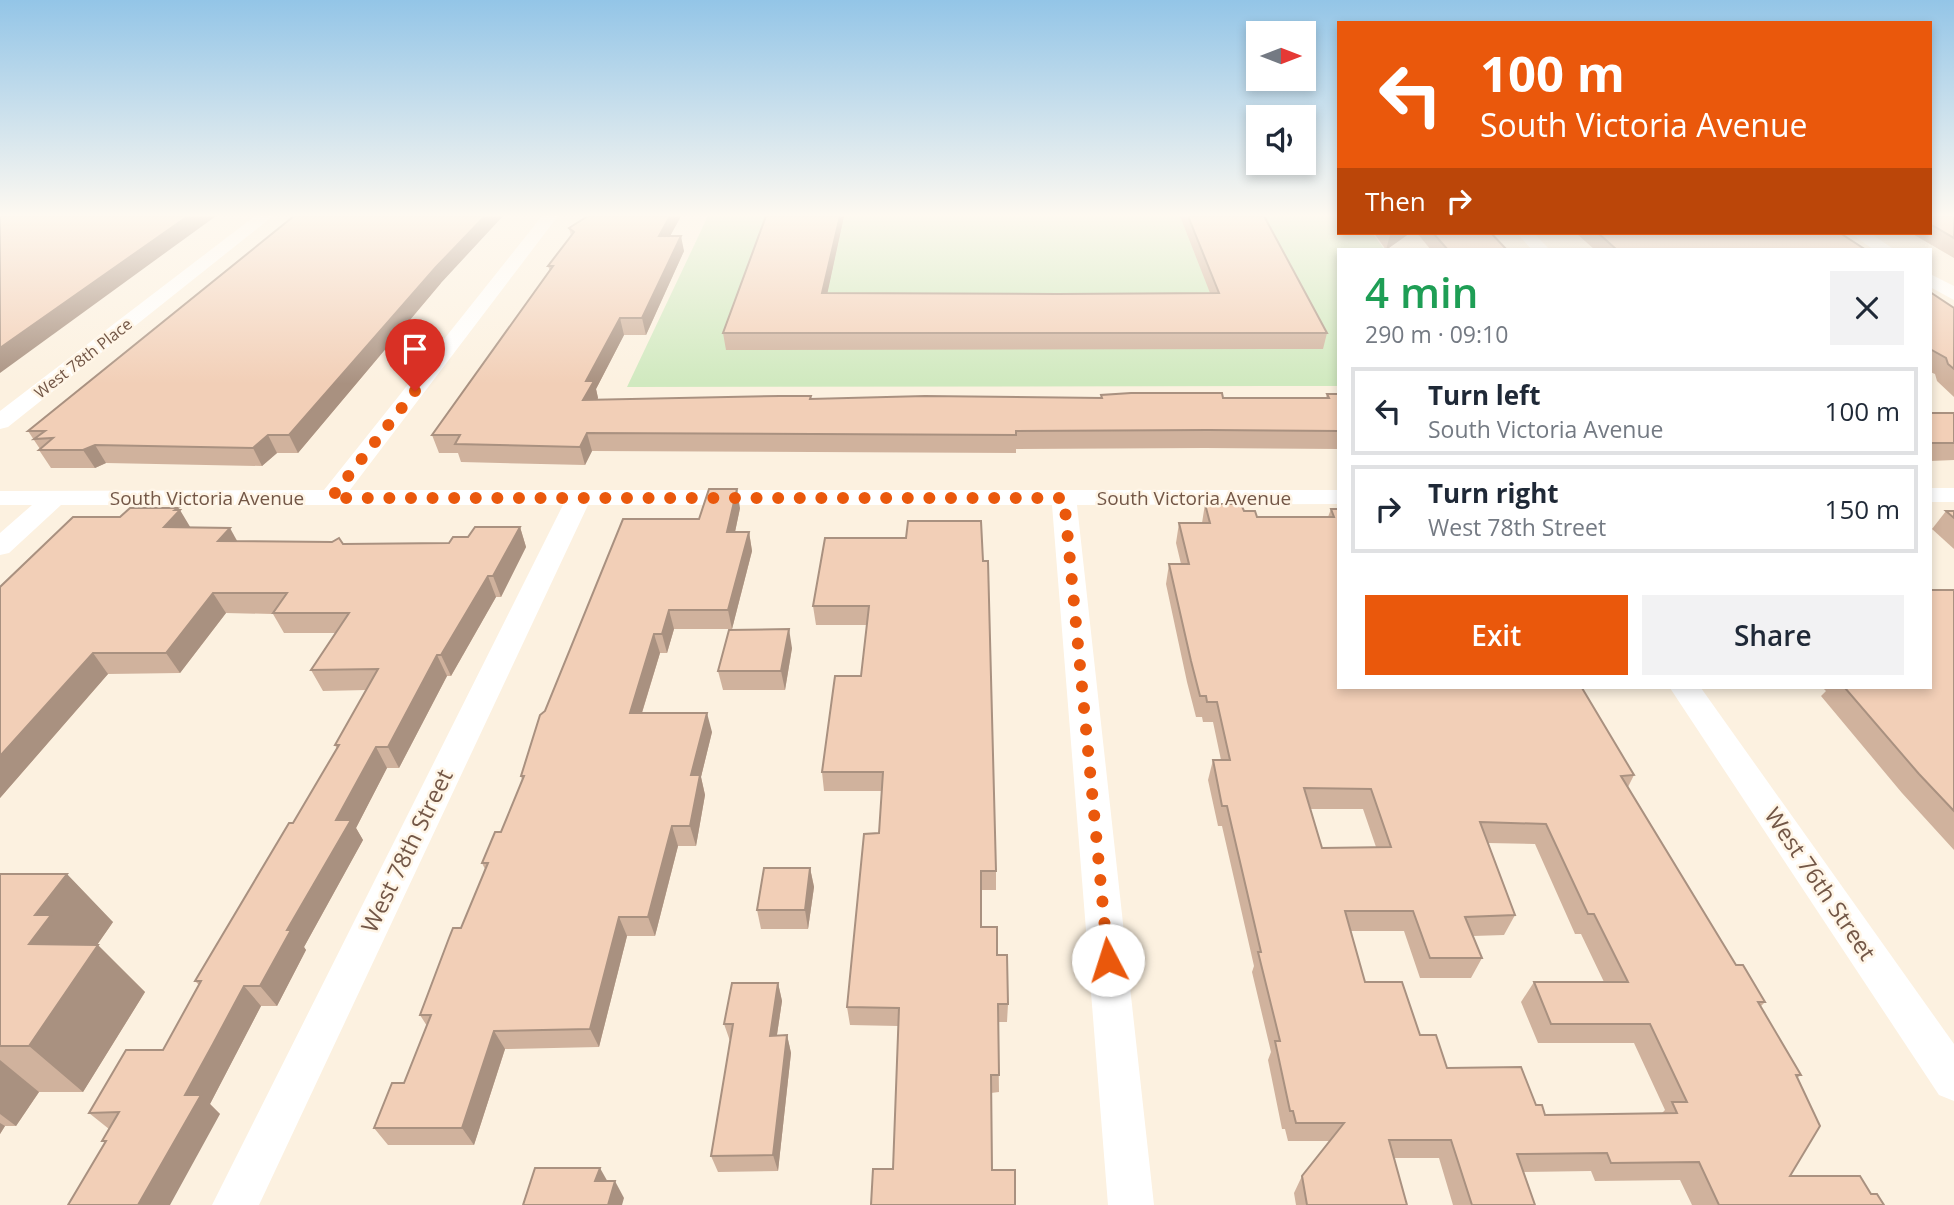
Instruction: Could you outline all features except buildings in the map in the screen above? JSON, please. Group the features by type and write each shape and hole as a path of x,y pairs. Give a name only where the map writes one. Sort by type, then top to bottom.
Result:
{"street":[{"name":"West 78th Place","path":"0,422 193,272"},
{"path":"331,498 507,272"},
{"path":"1932,280 1954,294"},
{"path":"1932,495 1954,495"},
{"path":"0,547 55,497"},
{"name":"West 78th Street","path":"235,1205 579,497"},
{"name":"South Victoria Avenue","path":"0,498 1337,497"},
{"path":"1064,498 1131,1205"},
{"name":"West 76th Street","path":"1686,689 1954,1080"}],"green space":[{"path":"681,272 1337,272 1337,386 627,387"}],"route":[{"path":"415,391 331,498 1064,498 1108,960"}]}
